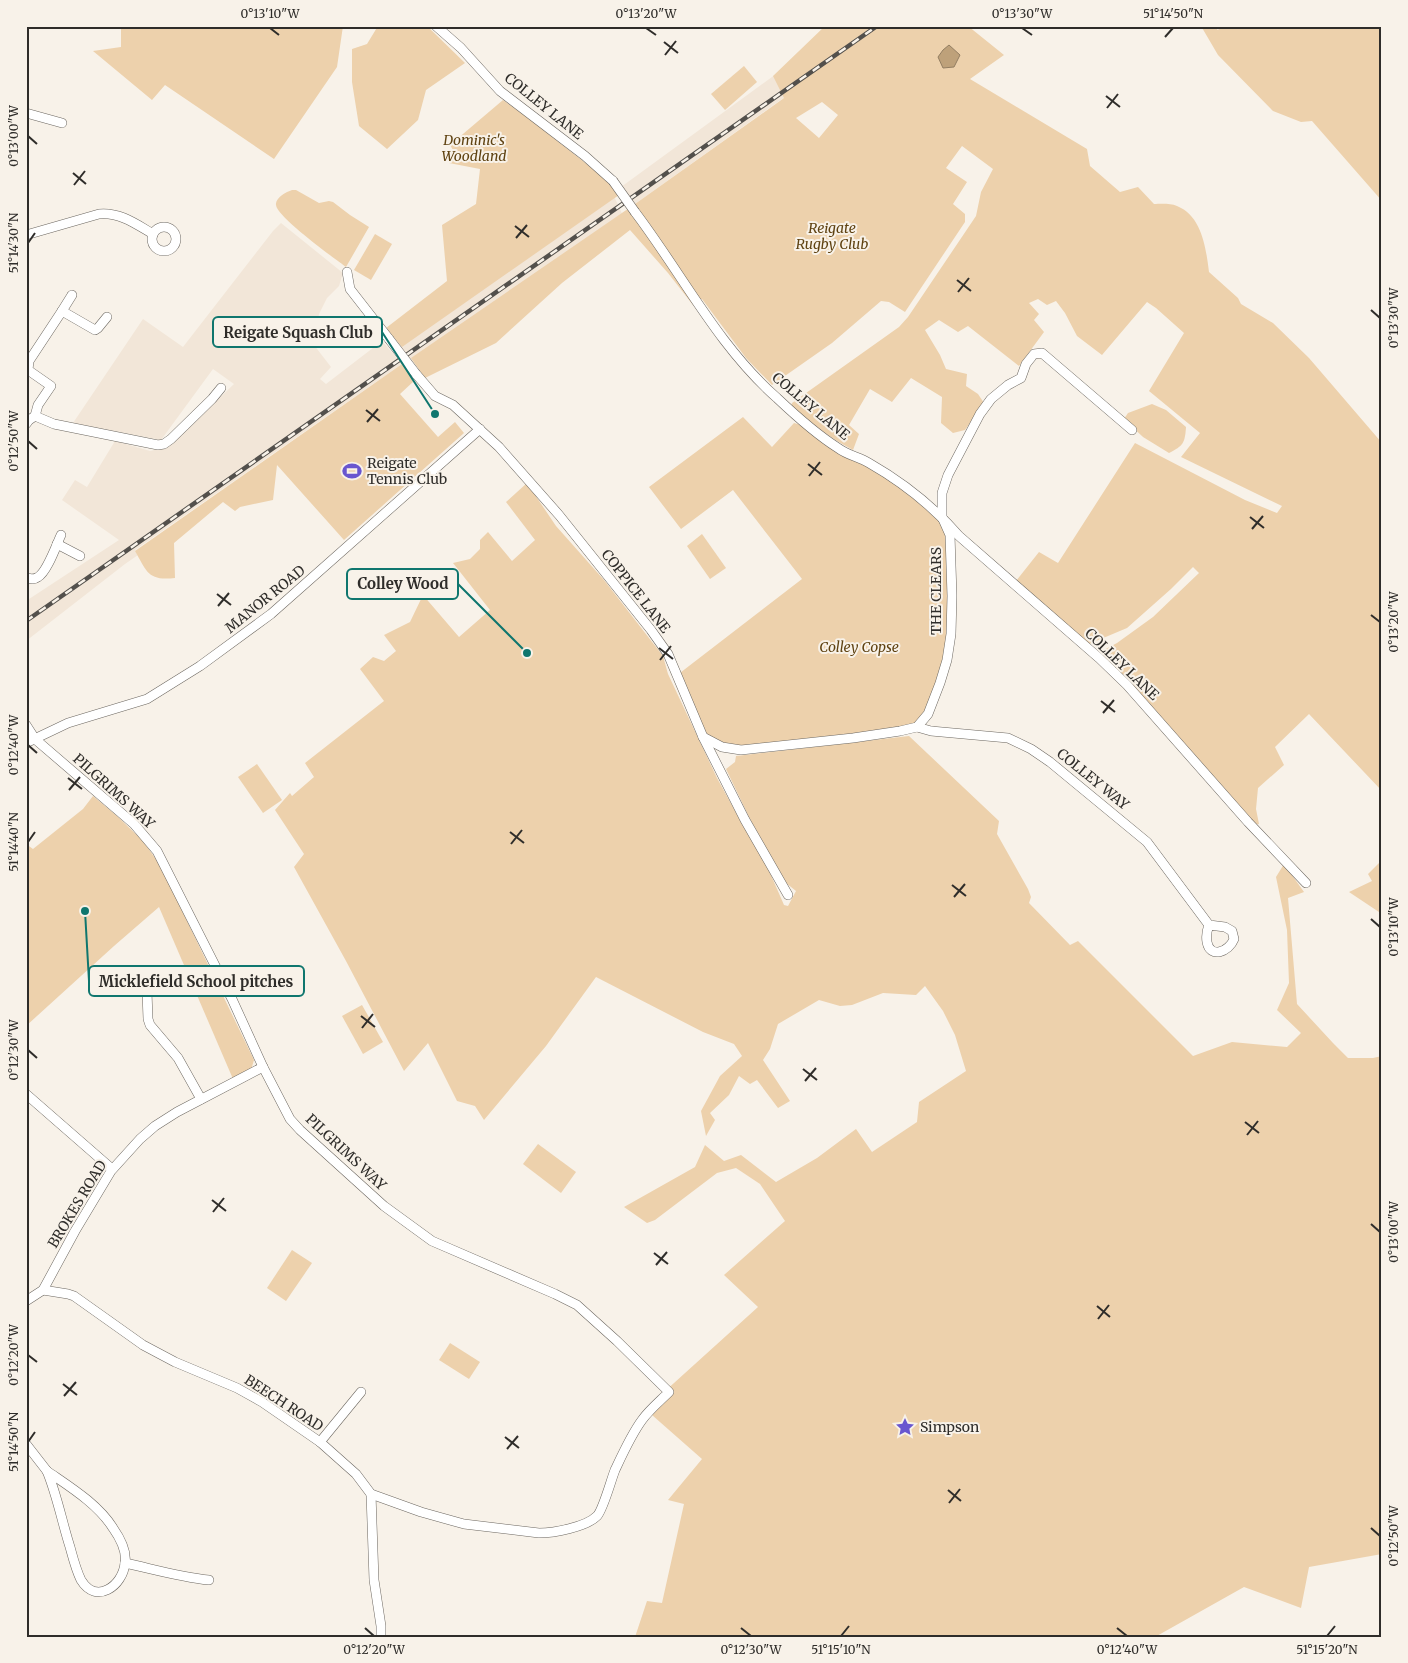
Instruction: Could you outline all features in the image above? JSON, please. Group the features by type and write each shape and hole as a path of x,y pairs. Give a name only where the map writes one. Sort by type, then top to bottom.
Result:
{"street":[{"name":"COLLEY LANE","path":"436,26 460,48 500,91 585,156 613,182 717,330 742,363 775,397 840,449 866,460 914,492 942,517 959,536 1099,658 1126,685 1248,822 1306,883"},
{"path":"26,113 62,123"},
{"path":"26,236 107,213 121,216 154,234"},
{"name":"COPPICE LANE","path":"346,272 350,289 416,374 435,396 453,406 499,447 559,515 651,630 668,654 703,737 745,820 788,895"},
{"path":"26,424 34,416 38,405 51,386 28,370 29,362 72,295"},
{"path":"62,311 95,330 107,317"},
{"name":"THE CLEARS","path":"917,727 928,714 940,683 948,660 951,634 950,534 942,517 942,492 948,475 972,429 991,399 1020,378 1026,364 1034,354 1042,353 1132,430"},
{"path":"34,416 54,424 158,445 164,444 171,439 212,399 220,388"},
{"name":"MANOR ROAD","path":"30,741 88,716 147,699 200,666 271,614 480,429"},
{"path":"26,578 34,579 40,576 61,535"},
{"path":"57,544 80,556"},
{"name":"PILGRIMS WAY","path":"26,725 30,741 134,824 157,851 232,999 263,1068 290,1119 300,1130 384,1206 432,1241 555,1294 578,1306 617,1341 668,1392 643,1419 630,1440 610,1482 597,1516 586,1523 549,1533 464,1524 421,1512 371,1494"},
{"path":"703,737 722,747 740,750 900,732 917,727"},
{"name":"COLLEY WAY","path":"917,727 931,731 1008,738 1021,743 1037,753 1147,842 1208,925"},
{"path":"147,992 150,1025 178,1058 201,1099"},
{"name":"BROKES ROAD","path":"26,1301 43,1290 80,1222 112,1169 140,1139 155,1126 177,1112 263,1068"},
{"path":"26,1094 112,1169"},
{"name":"BEECH ROAD","path":"43,1290 74,1296 144,1345 175,1362 254,1397 320,1442 356,1474 371,1494"},
{"path":"320,1442 361,1392"},
{"path":"26,1444 47,1471 55,1490 72,1556 82,1581 88,1588 99,1592 112,1588 122,1574 126,1563 120,1540 106,1518 76,1492 47,1471"},
{"path":"371,1494 374,1580 381,1637"},
{"path":"126,1563 181,1576 209,1580"}],"shaded area":[{"path":"842,26 934,26 782,99 635,204 621,187"},
{"path":"949,45 960,55 954,67 943,68 938,57"},
{"path":"612,192 625,220 424,376 386,328"},
{"path":"281,223 343,273 339,286 327,298 319,314 314,345 331,367 320,379 326,384 382,341 402,364 135,550 138,555 26,641 26,601 119,540 62,500 75,480 87,487 115,441 150,451 173,443 234,384 213,369 161,440 73,423 143,319 183,347"}],"green space":[{"path":"119,26 343,26 337,67 274,159 165,85 152,100 93,51 121,47 121,27"},
{"path":"378,26 427,26 465,63 426,90 418,120 387,149 359,126 352,82 352,49 367,44"},
{"name":"Reigate Rugby Club","path":"825,26 968,26 1004,55 970,79 1087,149 1090,166 1120,192 1138,187 1154,204 1177,206 1192,217 1204,243 1209,272 1238,298 1241,304 1273,323 1309,358 1382,443 1382,791 1309,714 1275,747 1284,765 1258,788 1256,809 1259,824 1255,825 1098,653 1117,643 1153,617 1199,573 1193,567 1127,628 1089,644 1016,581 1039,552 1058,563 1135,443 1245,500 1277,513 1282,506 1181,457 1200,433 1149,391 1184,333 1147,302 1102,355 1077,336 1065,313 1056,301 1047,305 1038,299 1029,303 1039,314 1034,320 1044,332 1019,366 968,326 958,332 939,320 925,330 946,369 967,374 966,386 978,394 984,403 965,430 953,433 941,423 942,397 911,378 892,402 870,389 849,425 859,434 853,450 820,430 791,407 792,403 899,327 908,317 976,216 981,192 993,169 962,146 946,168 967,182 953,204 965,214 965,222 905,312 889,302 881,301 832,343 772,385 746,358 702,299 693,305 630,230 562,283 496,343 425,378 411,358 635,204 784,98 773,76","holes":["822,102 838,115 819,138 796,118"]},
{"path":"1201,26 1213,26 1218,30 1221,26 1382,26 1382,201 1312,121 1301,122 1273,111 1218,55"},
{"path":"744,66 757,82 725,110 711,94"},
{"name":"Dominic's Woodland","path":"503,100 611,183 619,195 402,347 386,328 447,281 442,225 476,204 480,169 449,163 449,155 453,150 450,145"},
{"path":"292,190 296,190 319,203 333,202 369,227 346,267 307,237 279,211 276,205 277,200"},
{"path":"375,234 392,244 371,280 354,270"},
{"name":"Reigate Tennis Club","path":"402,364 414,381 400,394 438,437 455,422 464,433 344,540 277,465 273,500 240,507 235,511 223,502 174,543 175,578 159,578 149,574 135,551"},
{"path":"1152,404 1166,410 1186,427 1182,443 1169,453 1143,437 1124,419 1128,413"},
{"name":"Colley Copse","path":"743,417 772,447 794,423 812,428 866,461 942,517 950,535 952,596 940,683 917,727 741,750 703,737 676,676 802,579 733,490 681,529 649,487"},
{"path":"527,483 556,526 604,580 663,656 668,674 717,778 767,866 784,905 788,906 796,891 786,883 751,821 726,769 735,762 736,756 909,736 999,821 997,834 1028,889 1031,897 1029,903 1070,945 1078,941 1193,1056 1232,1042 1287,1047 1301,1033 1277,1010 1289,983 1287,930 1276,877 1284,864 1304,892 1288,898 1297,1004 1348,1058 1382,1056 1382,1554 1309,1567 1301,1608 1244,1587 1155,1637 635,1637 647,1601 662,1603 684,1504 668,1500 702,1459 652,1415 653,1402 758,1307 724,1275 785,1221 760,1184 736,1168 717,1173 655,1220 647,1223 624,1207 695,1167 705,1145 724,1161 741,1155 776,1182 817,1158 856,1129 872,1152 917,1122 919,1102 966,1071 955,1035 943,1011 925,986 916,995 883,993 852,1005 840,1006 819,1000 778,1024 770,1049 763,1060 790,1101 778,1108 757,1080 750,1084 739,1076 729,1095 710,1113 715,1120 706,1136 701,1111 720,1076 742,1056 734,1044 703,1032 596,977 546,1046 484,1120 475,1106 457,1101 428,1043 404,1071 294,867 304,854 275,810 290,793 292,796 314,777 305,763 384,701 360,669 373,657 384,661 396,651 384,635 410,622 423,595 459,637 490,610 453,563 470,559 480,549 480,540 488,532 512,561 535,540 506,502"},
{"path":"702,534 726,568 710,579 687,546"},
{"path":"257,764 282,800 263,813 238,777"},
{"path":"93,796 143,841 160,865 254,1060 251,1070 233,1079 159,907 26,1026 26,844 33,849 83,809"},
{"path":"1382,860 1382,914 1349,892 1372,881 1368,874"},
{"path":"362,1005 383,1042 363,1054 342,1016"},
{"path":"538,1144 576,1172 561,1193 523,1164"},
{"path":"292,1250 312,1263 286,1301 267,1288"},
{"path":"450,1343 480,1362 469,1379 439,1360"}],"railway":[{"path":"26,621 877,26"}],"place":[{"name":"Reigate Squash Club","path":"435,414"},
{"name":"Reigate Tennis Club","path":"352,471"},
{"name":"Colley Wood","path":"527,653"},
{"name":"Micklefield School pitches","path":"85,911"},
{"name":"Simpson","path":"905,1427"}]}
